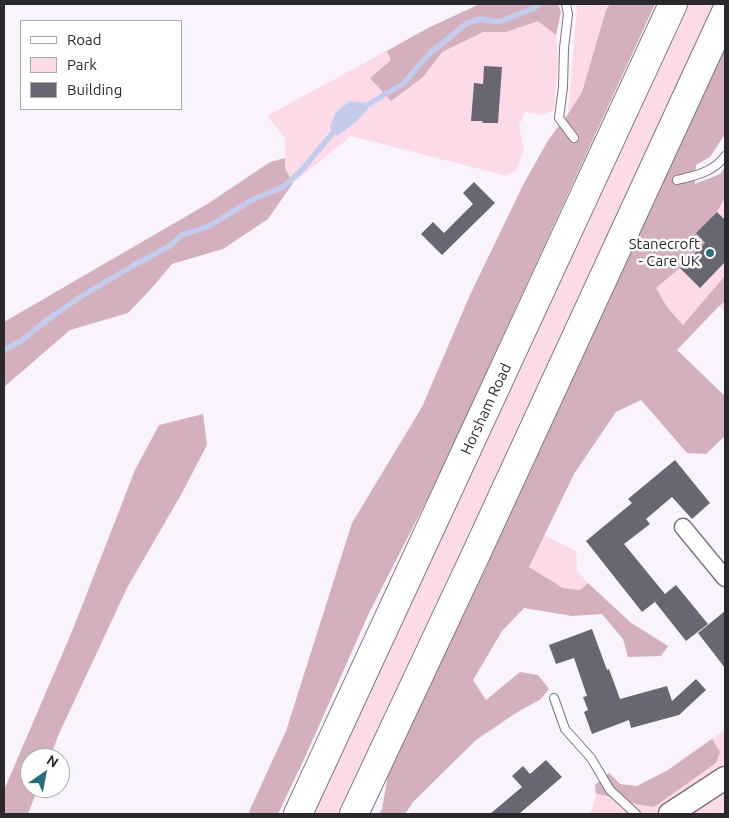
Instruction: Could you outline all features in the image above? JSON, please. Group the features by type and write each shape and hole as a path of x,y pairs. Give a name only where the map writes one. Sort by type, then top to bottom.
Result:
{"highway":[{"name":"Horsham Road","path":"298,814 673,4"},
{"path":"354,814 725,14"}],"street":[{"path":"683,527 725,578"},
{"path":"670,814 725,778"}],"lane":[{"path":"566,4 568,14 559,118 574,138"},
{"path":"677,180 704,174 725,156"},
{"path":"554,698 565,729 591,758 610,790 636,814"}],"green space":[{"path":"480,4 558,4 561,12 556,35 558,64 554,110 542,115 525,112 519,126 524,150 516,170 507,176 351,136 293,183 285,168 285,138 267,116 428,28"},
{"path":"576,4 610,4 606,10 582,92 568,114 577,8"},
{"path":"688,4 717,4 496,477 343,814 312,814"},
{"path":"725,197 725,313 719,306 676,350 683,325 667,307 656,288 680,268 705,243 696,233 717,212"},
{"path":"544,535 576,551 577,571 588,583 580,590 563,588 529,567"},
{"path":"725,729 725,814 589,814 595,800 595,785 609,773 620,784 637,786 668,770"}],"shaded area":[{"path":"480,4 558,4 561,12 556,35 538,21 506,32 483,32 442,52 423,77 391,101 370,78 391,60 387,51 428,28"},
{"path":"610,4 655,4 436,482 369,613 278,814 248,814 286,731 352,523 422,407 469,297 524,183 549,139 582,92 606,10"},
{"path":"725,40 725,134 710,157 696,165 695,184 720,174 725,167 725,197 717,212 696,233 705,243 680,268 656,288 667,307 683,325 725,276 725,301 677,350 725,396 725,436 706,454 687,453 641,400 616,412 574,474 529,567 563,588 580,590 588,583 630,622 668,646 661,656 628,657 623,639 602,614 572,616 524,608 502,631 473,680 486,700 520,672 538,675 549,689 541,699 476,740 413,802 405,814 379,814 382,809 389,769 684,135"},
{"path":"285,158 285,168 293,183 268,219 223,249 172,264 128,313 70,330 4,387 4,322 209,203 270,162"},
{"path":"203,414 207,445 182,493 127,588 54,748 22,748 73,629 135,470 159,425"},
{"path":"712,739 720,752 716,763 654,807 596,793 595,785 609,773 620,784 637,786 668,770"},
{"path":"20,753 20,798 34,798 28,814 4,814 4,790"}],"water":[{"path":"350,101 366,103 368,109 355,123 337,136 330,127 336,112"}],"building":[{"path":"484,66 502,67 498,123 471,121 474,83 483,84"},
{"path":"474,182 495,203 442,255 421,234 433,222 444,233 473,204 463,193"},
{"name":"Stanecroft - Care UK","path":"717,212 725,220 725,262 700,288 680,268 705,243 696,233"},
{"path":"675,460 710,503 692,519 672,497 646,519 650,524 624,544 665,594 642,612 586,541 632,503 628,499"},
{"path":"676,585 708,624 686,641 655,602"},
{"path":"725,611 725,668 698,633"},
{"path":"592,629 620,699 667,686 672,701 696,679 706,690 679,715 631,728 629,720 592,734 584,712 588,710 583,697 587,696 574,658 556,664 549,645"},
{"path":"546,760 562,777 519,814 490,814 522,787 512,776 523,766 530,774"}],"waterway":[{"path":"362,108 403,84 429,54 467,23 481,19 499,22 540,4"},
{"path":"4,350 21,341 77,299 168,247 182,235 209,226 252,200 283,187 301,171 339,126"}],"place":[{"name":"Stanecroft - Care UK","path":"710,253"}]}
